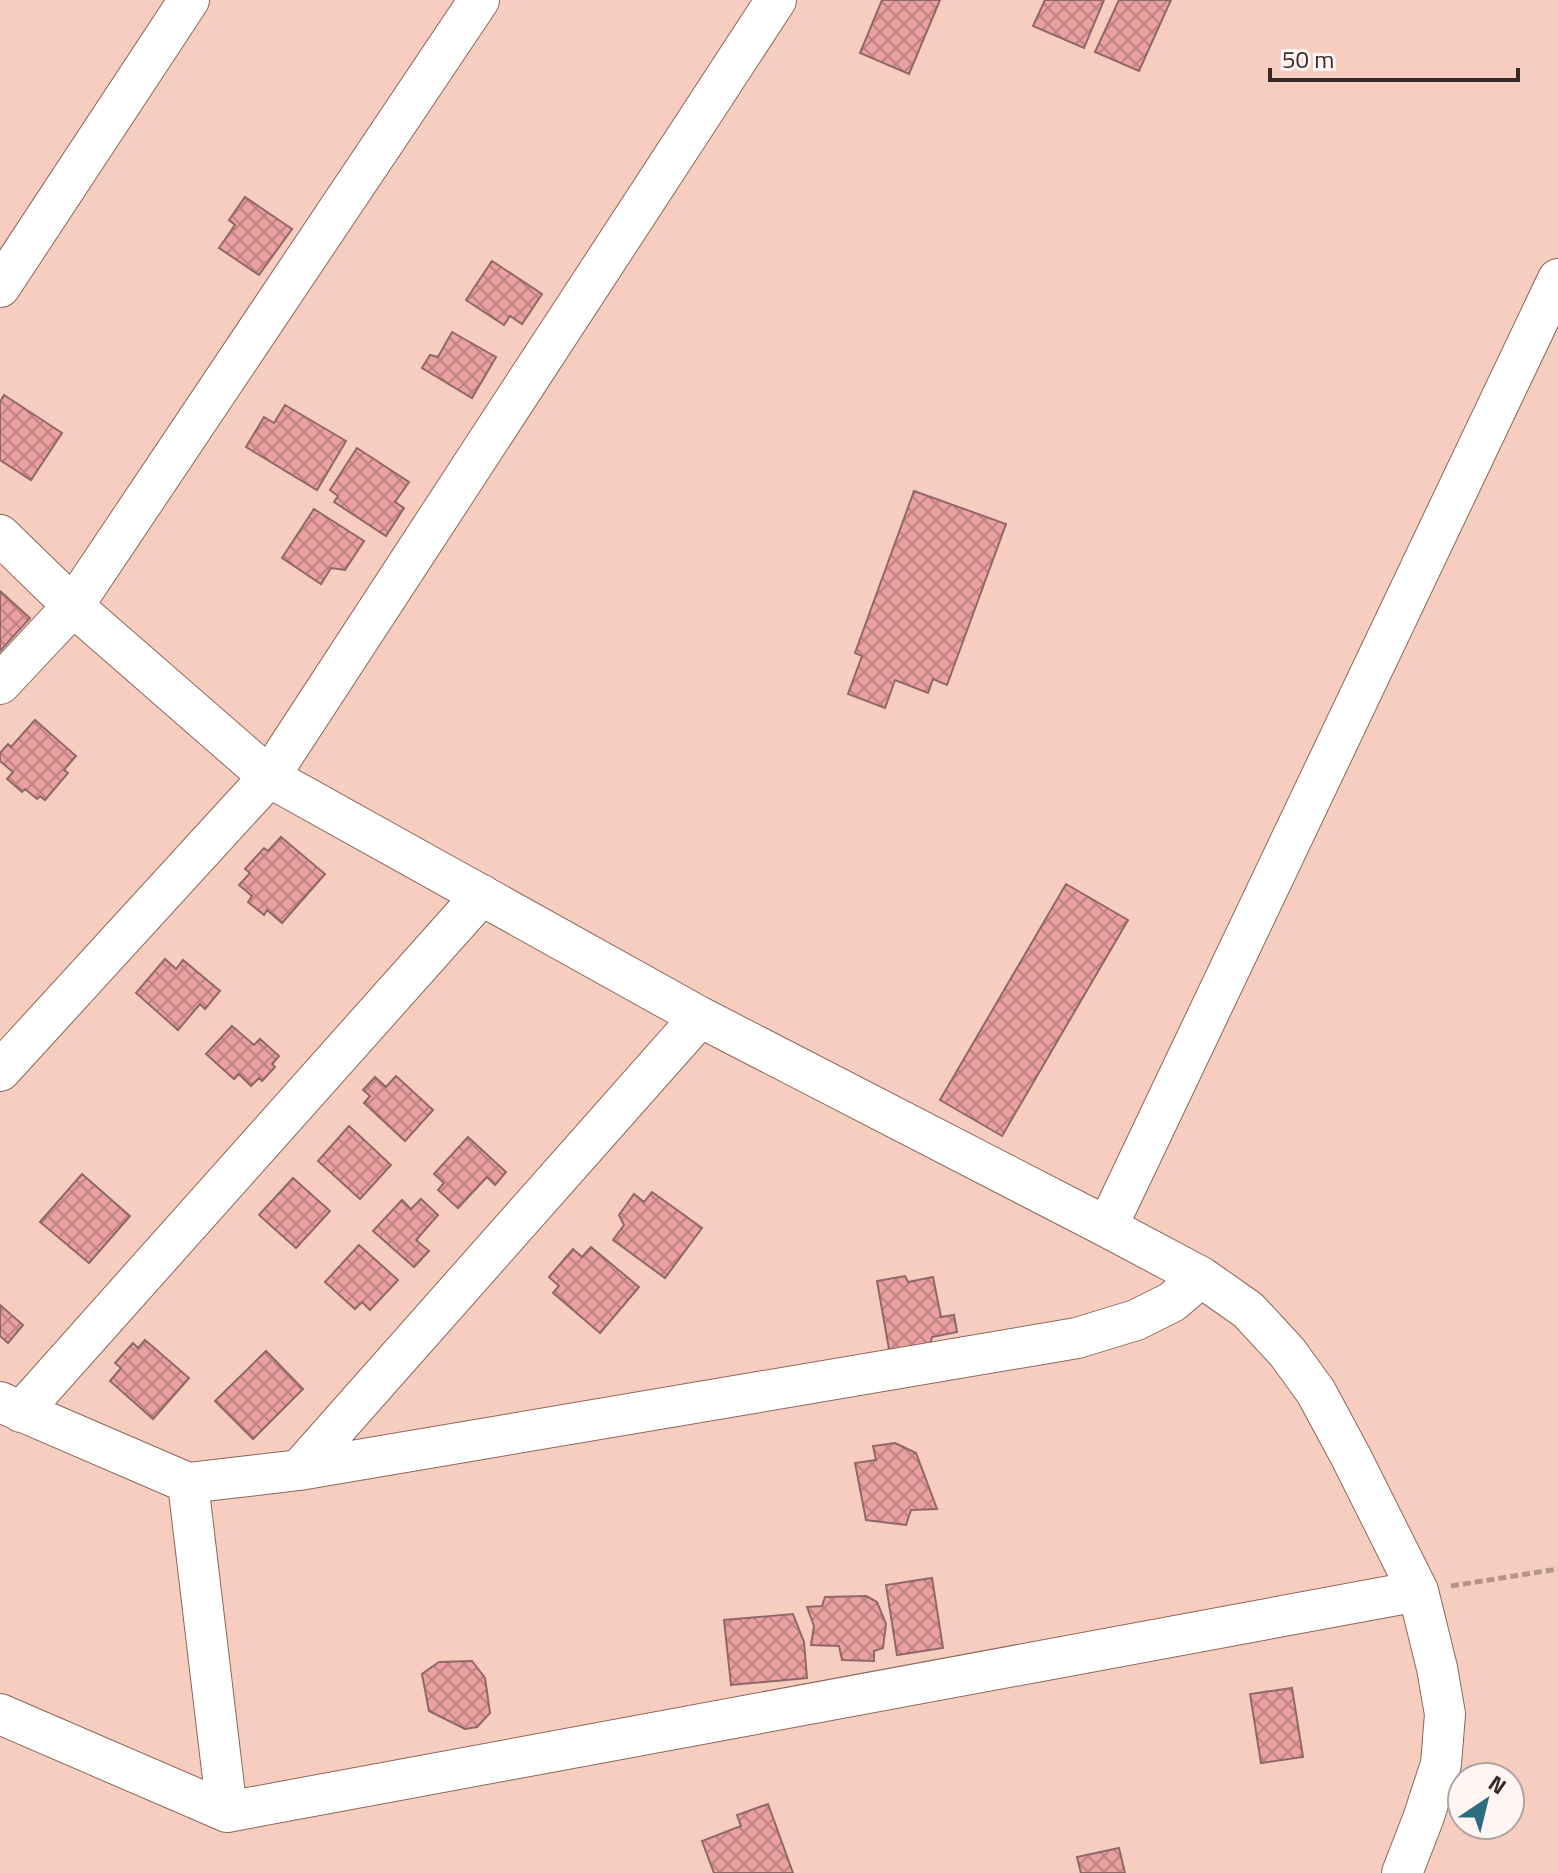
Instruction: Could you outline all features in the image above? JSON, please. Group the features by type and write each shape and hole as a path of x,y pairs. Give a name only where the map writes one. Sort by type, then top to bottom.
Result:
{"street":[{"path":"0,287 189,0"},
{"path":"0,684 73,606 479,0"},
{"path":"0,1071 269,777 776,0"},
{"path":"1107,1227 1558,279"},
{"path":"0,535 73,606 269,777 700,1017 1201,1277 1248,1310 1287,1352 1316,1392 1418,1591 1445,1714 1441,1764 1402,1873"},
{"path":"482,895 10,1407 188,1483 299,1470 1077,1338 1136,1320 1172,1302 1201,1277"},
{"path":"299,1470 700,1017"},
{"path":"188,1483 227,1812"},
{"path":"0,1714 227,1812 1418,1591"}],"path":[{"path":"1418,1591 1558,1569"}],"building":[{"path":"882,0 940,0 909,74 860,53"},
{"path":"1045,0 1104,0 1084,48 1033,26"},
{"path":"1119,0 1171,0 1139,71 1095,52"},
{"path":"245,197 292,229 259,275 219,248 235,225 229,220"},
{"path":"492,261 542,294 522,324 510,316 504,325 466,300"},
{"path":"452,332 496,357 472,398 422,368 430,355 438,357"},
{"path":"4,395 62,433 31,480 0,460 0,402"},
{"path":"285,405 346,441 317,490 246,447 264,417 274,423"},
{"path":"357,448 409,482 395,502 404,508 386,536 334,502 338,496 330,490"},
{"path":"914,491 1006,524 947,685 933,679 928,693 895,680 885,708 848,694 862,656 855,653"},
{"path":"314,509 364,541 345,570 331,568 321,584 282,558"},
{"path":"0,591 30,618 0,651"},
{"path":"35,720 76,756 64,770 68,773 45,800 40,796 37,799 25,789 22,792 7,779 13,772 0,761 0,753 8,744 11,747"},
{"path":"281,837 325,874 282,923 267,910 264,915 248,902 252,896 239,885 250,873 245,869 264,848 268,851"},
{"path":"1066,884 1128,920 1002,1136 940,1100"},
{"path":"165,959 176,969 183,960 220,991 205,1009 200,1004 178,1030 136,993"},
{"path":"232,1026 254,1045 260,1039 279,1056 272,1064 275,1067 262,1081 259,1078 251,1086 239,1074 234,1079 206,1054"},
{"path":"396,1076 433,1110 405,1141 364,1103 370,1096 363,1090 375,1077 386,1087"},
{"path":"349,1126 391,1165 360,1199 318,1161"},
{"path":"468,1137 506,1172 495,1185 487,1177 458,1208 438,1190 444,1183 434,1174"},
{"path":"82,1174 130,1216 89,1263 40,1222"},
{"path":"293,1178 330,1211 296,1248 259,1215"},
{"path":"652,1192 702,1228 665,1278 613,1240 624,1225 619,1215 634,1194 644,1202"},
{"path":"421,1199 438,1215 416,1240 429,1251 414,1267 373,1231 402,1200 411,1209"},
{"path":"359,1245 398,1280 370,1310 362,1302 355,1309 325,1282"},
{"path":"591,1247 639,1287 600,1333 553,1293 559,1286 549,1277 573,1249 582,1257"},
{"path":"905,1276 908,1282 933,1277 941,1317 954,1315 957,1332 932,1337 929,1349 890,1355 877,1281"},
{"path":"0,1305 23,1325 8,1343 0,1336"},
{"path":"145,1340 189,1378 153,1419 110,1381 121,1368 115,1363 133,1343 138,1348"},
{"path":"266,1351 303,1389 253,1439 215,1401"},
{"path":"895,1443 916,1453 937,1509 911,1510 906,1525 866,1520 855,1463 876,1460 873,1446"},
{"path":"932,1578 943,1648 897,1655 886,1585"},
{"path":"866,1596 877,1602 886,1624 883,1648 874,1651 874,1661 842,1660 839,1646 811,1645 814,1626 807,1607 822,1606 825,1597"},
{"path":"793,1614 804,1642 807,1678 731,1685 724,1620"},
{"path":"472,1661 485,1678 490,1713 477,1727 465,1729 429,1711 422,1674 439,1662"},
{"path":"1292,1688 1303,1757 1261,1763 1250,1694"},
{"path":"768,1804 793,1873 714,1873 702,1841 741,1826 737,1815"},
{"path":"1119,1848 1125,1873 1081,1873 1077,1857"}]}
